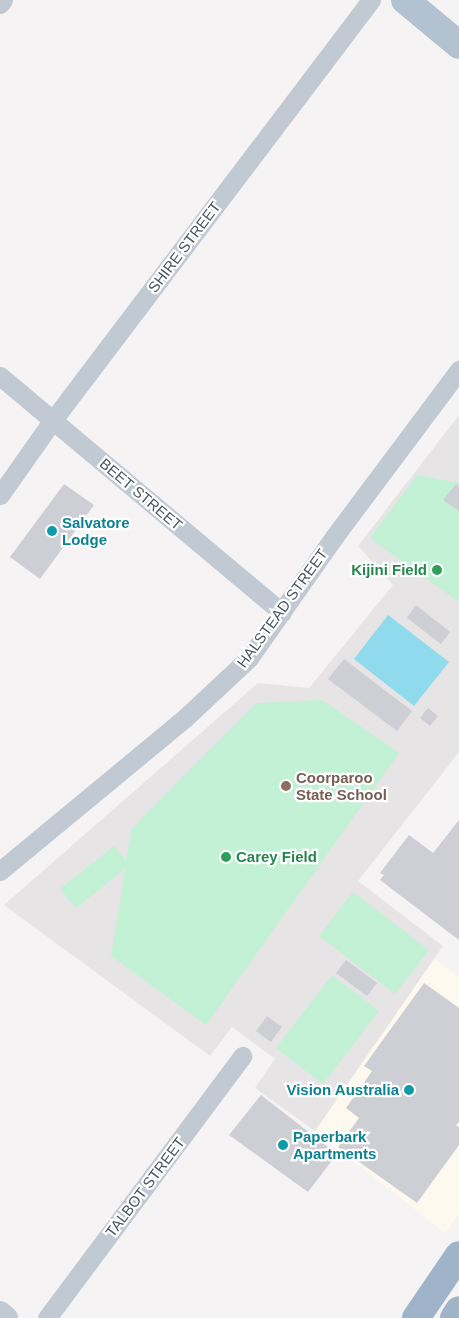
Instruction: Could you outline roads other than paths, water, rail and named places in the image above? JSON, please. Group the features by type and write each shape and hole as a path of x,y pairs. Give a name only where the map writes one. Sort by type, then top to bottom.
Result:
{"highway":[{"path":"416,1318 459,1255"},
{"path":"454,1318 459,1310"}],"main road":[{"path":"413,3 459,45"}],"street":[{"path":"0,4 3,0"},
{"name":"SHIRE STREET","path":"0,495 53,420 370,0"},
{"name":"HALSTEAD STREET","path":"0,871 186,717 249,658 340,529 459,370"},
{"name":"BEET STREET","path":"0,376 282,613"},
{"name":"TALBOT STREET","path":"47,1318 242,1056"},
{"path":"0,1313 6,1318"}],"water":[{"path":"388,615 449,662 414,706 354,659"}],"place":[{"name":"Salvatore Lodge","path":"52,531"},
{"name":"Kijini Field","path":"437,570"},
{"name":"Coorparoo State School","path":"286,786"},
{"name":"Carey Field","path":"226,857"},
{"name":"Vision Australia","path":"409,1090"},
{"name":"Paperbark Apartments","path":"283,1145"}]}
